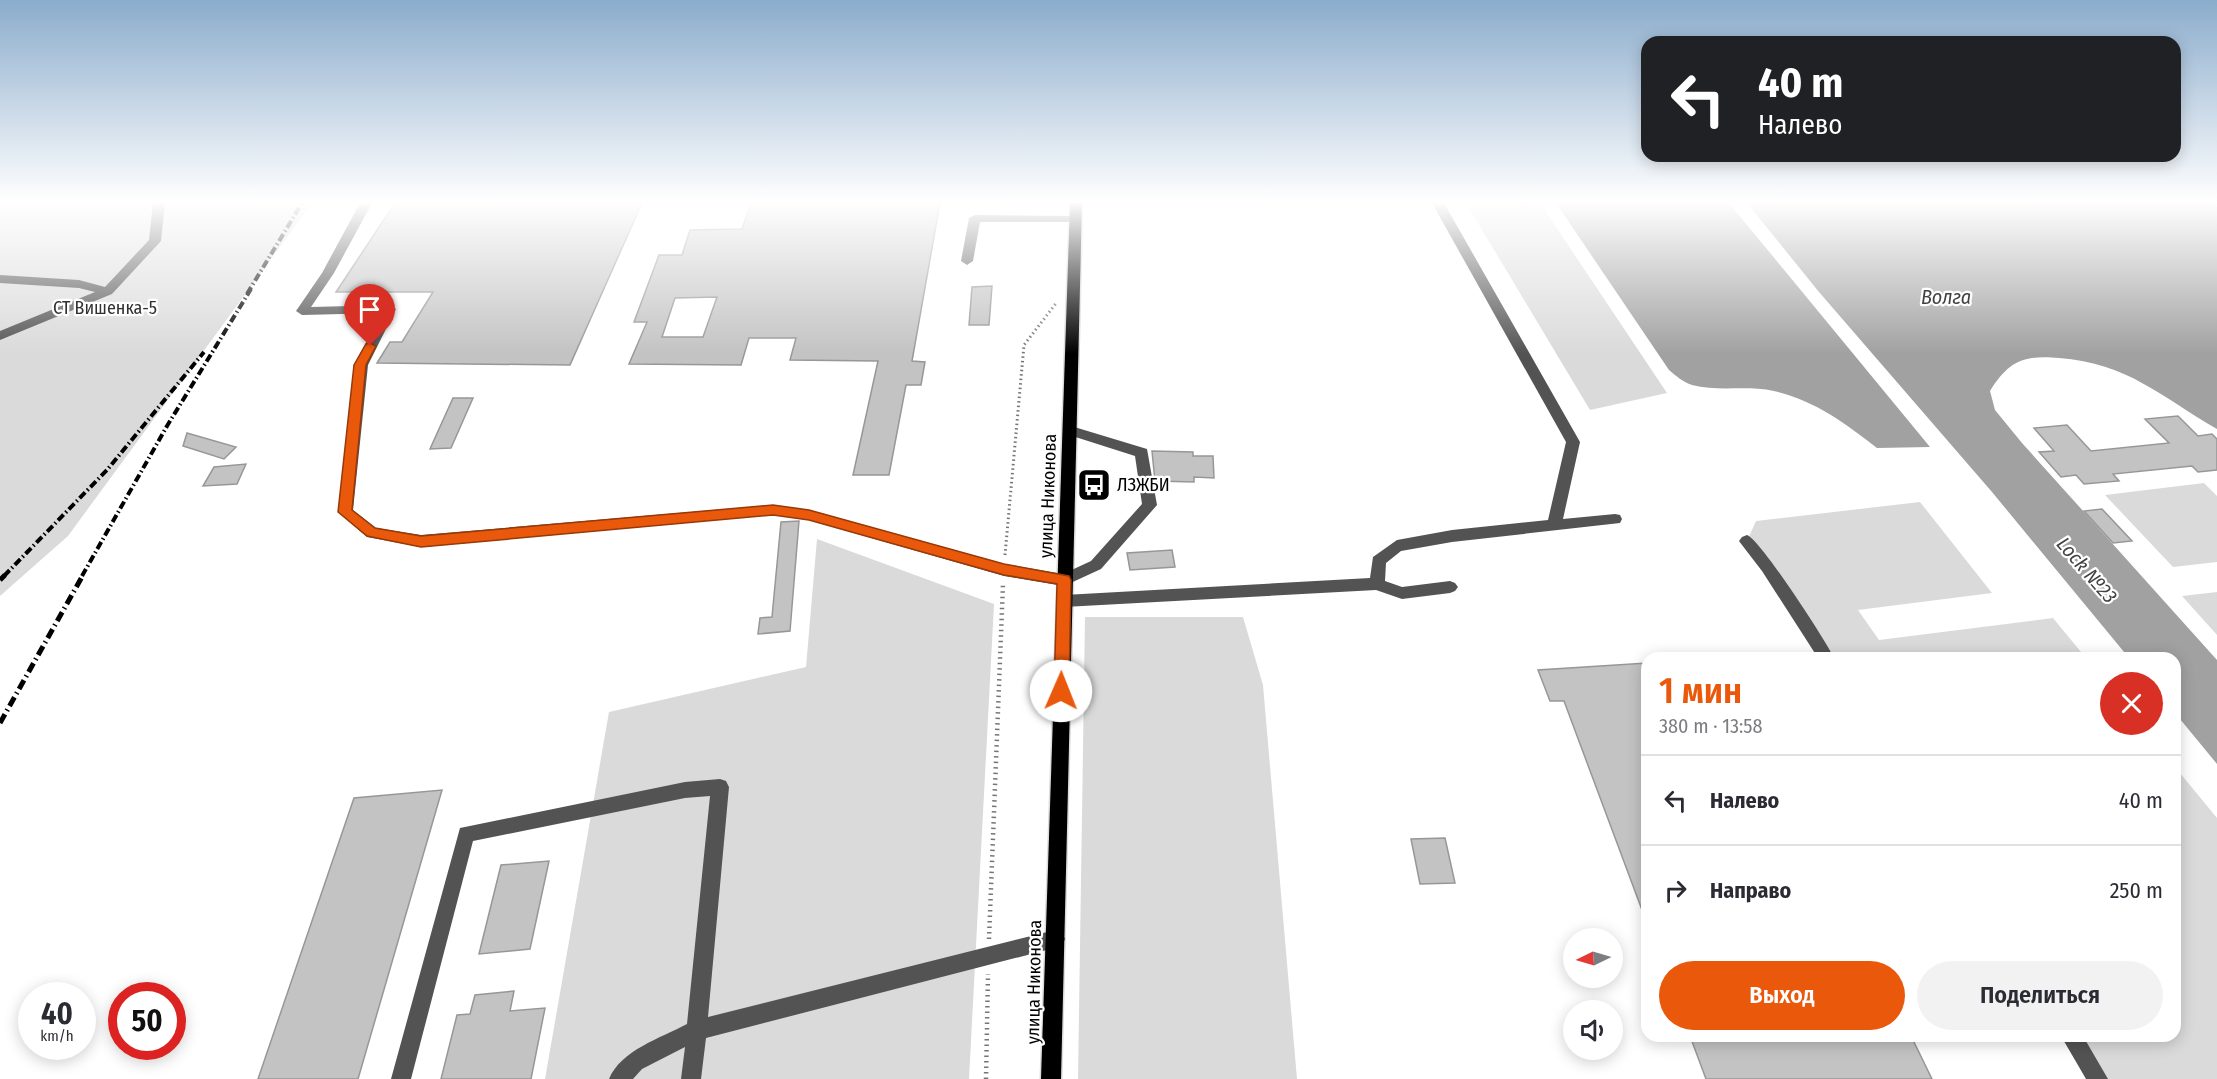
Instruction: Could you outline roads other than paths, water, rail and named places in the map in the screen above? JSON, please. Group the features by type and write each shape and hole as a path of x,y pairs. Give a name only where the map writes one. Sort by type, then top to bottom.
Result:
{"main road":[{"name":"улица Никонова","path":"1051,1079 1075,253"}],"street":[{"path":"0,336 108,291 143,253"},
{"path":"339,253 302,311 390,309 360,365 345,512 372,533 421,542 773,510 809,515 1004,570 1064,580 1096,565 1150,505 1142,453 1071,431"},
{"path":"967,261 968,253"},
{"path":"1466,253 1573,442 1554,525"},
{"path":"0,279 79,284 108,291"},
{"path":"1377,584 1378,561 1397,546 1452,536 1615,519"},
{"path":"1747,541 1767,567 1822,652"},
{"path":"1064,601 1377,584 1402,593 1450,587"},
{"path":"401,1079 466,834 685,790 720,787 692,1079"},
{"path":"619,1079 635,1062 697,1030 988,954 1055,939"},
{"path":"2075,1042 2098,1079"}],"water":[{"path":"1590,253 1770,253 1930,447 1877,448 1816,406 1789,395 1764,389 1712,388 1692,385 1669,370"},
{"name":"Волга","path":"1788,253 2217,253 2217,429 2143,383 2125,374 2083,361 2046,357 2026,359 2004,373 1990,391 1995,410 2022,443 2217,660 2217,764 2181,720 2181,652 2124,652 1992,492"}],"railway":[{"path":"247,294 272,253"},
{"path":"82,576 167,426 251,289"},
{"path":"4,576 107,470 204,352"},
{"path":"0,723 83,575"},
{"path":"0,580 4,576"}],"place":[{"name":"ЛЗЖБИ","path":"1094,485"}],"park label":[{"name":"СТ Вишенка-5","path":"105,308"}],"water label":[{"name":"Lock №23","path":"2087,570"}]}
